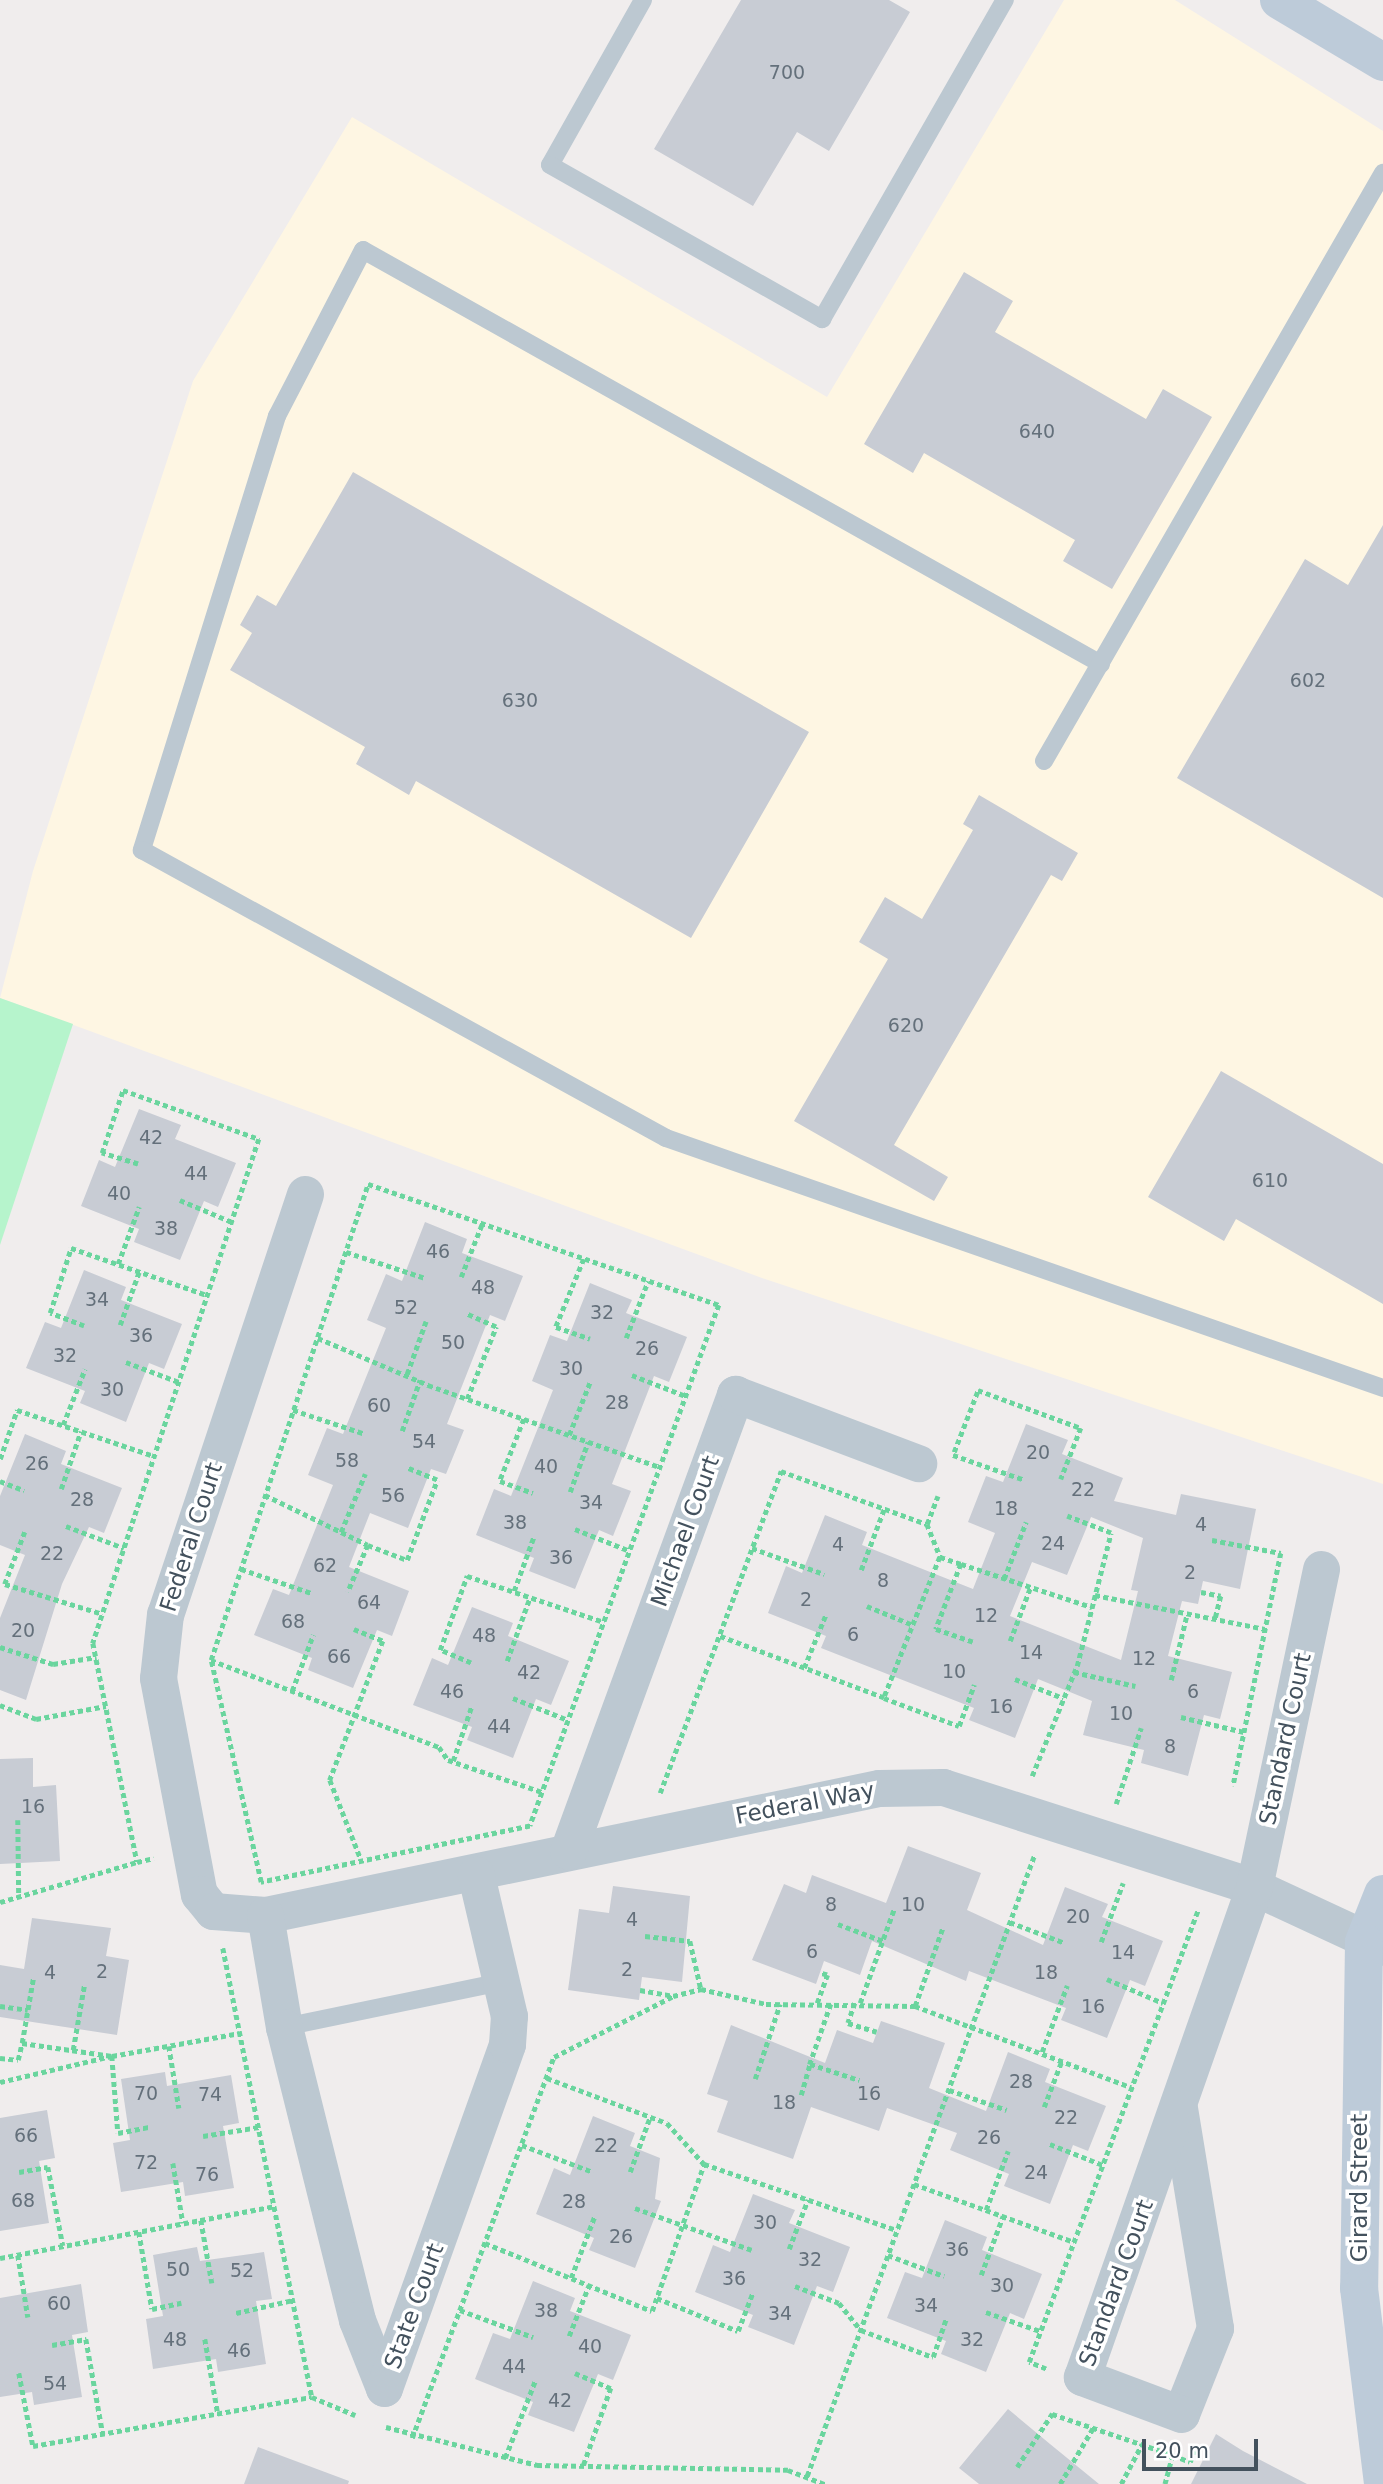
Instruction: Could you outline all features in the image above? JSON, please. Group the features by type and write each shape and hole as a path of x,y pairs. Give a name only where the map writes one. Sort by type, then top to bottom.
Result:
{"street":[{"path":"1279,0 1383,62"},
{"name":"Federal Court","path":"228,1915 213,1911 199,1894 158,1678 164,1614 305,1194"},
{"name":"Michael Court","path":"568,1851 736,1394 936,1473"},
{"name":"Standard Court","path":"1179,2108 1215,2328 1181,2414 1082,2378 1179,2108 1254,1887 1321,1569"},
{"name":"Federal Way","path":"228,1915 265,1915 476,1875 568,1851 879,1788 943,1787 1254,1887 1373,1945"},
{"name":"State Court","path":"265,1915 284,2027 357,2320 384,2388 508,2044 501,1982 476,1875"},
{"name":"Girard Street","path":"1383,1894 1373,1945 1359,2288 1383,2484"}],"lane":[{"path":"643,0 550,165 822,319 1005,0"},
{"path":"1044,761 1383,173"},
{"path":"1101,664 363,250 277,416 142,850 666,1138 1383,1388"},
{"path":"284,2027 501,1982"}],"path":[{"path":"368,1184 482,1224 719,1305 530,1826 261,1882 211,1660 368,1184"},
{"path":"180,1200 232,1222"},
{"path":"117,1264 139,1207"},
{"path":"461,1278 482,1224"},
{"path":"84,1326 50,1313 71,1248 207,1295"},
{"path":"346,1252 425,1278"},
{"path":"584,1259 556,1327 590,1339"},
{"path":"120,1325 139,1272"},
{"path":"626,1338 648,1281"},
{"path":"467,1314 496,1326 467,1399"},
{"path":"407,1374 426,1321"},
{"path":"318,1338 467,1399 660,1467"},
{"path":"126,1362 179,1382"},
{"path":"62,1425 85,1369"},
{"path":"632,1375 686,1396"},
{"path":"402,1430 420,1380"},
{"path":"569,1435 590,1381"},
{"path":"884,1698 940,1557 927,1524 936,1473 953,1455 978,1391 1081,1428 1061,1479"},
{"path":"0,1459 17,1410 154,1456"},
{"path":"293,1410 365,1434"},
{"path":"524,1419 500,1481 533,1493"},
{"path":"61,1489 81,1431"},
{"path":"570,1492 589,1442"},
{"path":"953,1455 1025,1480"},
{"path":"265,1495 368,1545 407,1560 437,1480 408,1468"},
{"path":"670,1800 656,1802 781,1471 927,1524"},
{"path":"341,1532 365,1474"},
{"path":"0,1482 24,1490"},
{"path":"861,1570 884,1509"},
{"path":"1030,1775 1074,1672 1111,1533 1068,1516"},
{"path":"1004,1579 1027,1522"},
{"path":"66,1526 124,1548"},
{"path":"575,1529 630,1551"},
{"path":"25,1532 5,1584 103,1614"},
{"path":"514,1591 534,1536"},
{"path":"1212,1540 1280,1553 1230,1800"},
{"path":"348,1592 368,1545"},
{"path":"752,1548 824,1574"},
{"path":"940,1557 1091,1607"},
{"path":"961,1564 936,1629 973,1642"},
{"path":"241,1569 312,1593"},
{"path":"471,1663 440,1650 467,1576 604,1622"},
{"path":"1010,1642 1030,1588"},
{"path":"1200,1592 1221,1596 1215,1620"},
{"path":"1095,1595 1265,1629"},
{"path":"508,1661 530,1597"},
{"path":"867,1606 913,1625"},
{"path":"804,1668 826,1614"},
{"path":"1171,1680 1187,1614"},
{"path":"354,1629 383,1641 330,1780 362,1861"},
{"path":"292,1691 313,1635"},
{"path":"719,1636 959,1726 974,1685"},
{"path":"0,1647 53,1664 96,1657"},
{"path":"211,1660 439,1746 453,1761 542,1792"},
{"path":"1074,1672 1135,1686"},
{"path":"1015,1679 1063,1698"},
{"path":"513,1699 568,1720"},
{"path":"0,1705 36,1719 106,1706"},
{"path":"453,1761 472,1705"},
{"path":"1181,1717 1244,1732"},
{"path":"1115,1805 1141,1728"},
{"path":"1020,1772 1043,1779"},
{"path":"1103,1800 1127,1809"},
{"path":"18,1820 19,1898"},
{"path":"807,2476 1039,1842"},
{"path":"0,1902 137,1862"},
{"path":"1101,1942 1127,1872"},
{"path":"1053,2371 1029,2362 1202,1899"},
{"path":"877,2032 848,2023 894,1909"},
{"path":"1010,1922 1065,1943"},
{"path":"838,1924 883,1941"},
{"path":"915,2006 943,1927"},
{"path":"645,1936 691,1941 701,1989"},
{"path":"817,2003 827,1975 820,1973"},
{"path":"0,2057 18,2060 33,1979"},
{"path":"1107,1979 1163,2003"},
{"path":"73,2050 84,1986"},
{"path":"1042,2052 1067,1986"},
{"path":"412,2438 554,2057 673,1996 701,1989 780,2004 857,2003 915,2006 1131,2087"},
{"path":"640,1990 673,1996"},
{"path":"801,2095 831,2003"},
{"path":"755,2078 780,2004"},
{"path":"0,2006 28,2010"},
{"path":"0,2082 112,2056 240,2033"},
{"path":"22,2043 112,2056"},
{"path":"169,2046 179,2108"},
{"path":"112,2056 118,2133 149,2127"},
{"path":"1044,2108 1062,2060"},
{"path":"810,2064 859,2080"},
{"path":"547,2078 667,2123 704,2164 897,2230"},
{"path":"949,2090 1007,2110"},
{"path":"630,2172 650,2117"},
{"path":"203,2136 259,2127"},
{"path":"1050,2144 1103,2165"},
{"path":"522,2145 593,2172"},
{"path":"986,2210 1008,2151"},
{"path":"173,2163 183,2223"},
{"path":"485,2243 652,2311 704,2164"},
{"path":"19,2172 48,2167 63,2246"},
{"path":"914,2184 1074,2242"},
{"path":"789,2249 808,2199"},
{"path":"0,2258 274,2206"},
{"path":"635,2208 752,2250"},
{"path":"571,2278 595,2216"},
{"path":"981,2275 1003,2216"},
{"path":"201,2220 212,2283"},
{"path":"139,2232 152,2309 181,2303"},
{"path":"18,2255 28,2317"},
{"path":"888,2255 944,2276"},
{"path":"569,2336 589,2285"},
{"path":"794,2286 839,2303 861,2330 933,2357 946,2319"},
{"path":"657,2298 738,2330 753,2292"},
{"path":"236,2313 293,2300"},
{"path":"460,2310 533,2337"},
{"path":"986,2312 1040,2331"},
{"path":"52,2345 86,2339 103,2434"},
{"path":"205,2339 218,2414"},
{"path":"19,2373 33,2446 312,2397 362,2417"},
{"path":"575,2373 611,2388 583,2467"},
{"path":"505,2458 535,2381"},
{"path":"1017,2467 1052,2414 1056,2401"},
{"path":"1052,2414 1172,2455 1166,2484"},
{"path":"375,2423 412,2438 505,2458 583,2467 735,2467 807,2476 825,2484"},
{"path":"1060,2484 1093,2428"},
{"path":"1121,2484 1142,2444"}],"shaded area":[{"path":"1064,0 1175,0 1383,131 1383,1484 762,1278 0,998 33,871 193,381 352,117 827,397"}],"green space":[{"path":"0,998 73,1024 0,1245"}],"building":[{"path":"741,0 889,0 910,12 829,151 797,132 753,206 654,149"},
{"path":"964,272 1013,301 995,332 1146,419 1163,389 1212,417 1112,589 1063,561 1075,540 924,453 913,473 864,444"},
{"path":"353,472 809,732 691,938 416,781 409,795 356,764 365,747 230,670 252,633 240,625 257,595 276,606"},
{"path":"1383,525 1383,898 1177,778 1305,559 1348,585"},
{"path":"979,795 1078,853 1062,881 1051,875 894,1145 948,1177 934,1201 794,1121 888,959 859,942 885,897 922,919 973,830 963,824"},
{"path":"1221,1071 1383,1164 1383,1304 1236,1219 1224,1241 1148,1197"},
{"path":"139,1109 181,1125 175,1139 236,1163 218,1207 204,1201 180,1260 134,1242 139,1229 81,1206 99,1160 115,1167"},
{"path":"425,1222 467,1239 462,1253 523,1276 505,1321 490,1315 447,1424 464,1430 446,1474 431,1469 408,1528 370,1513 349,1567 409,1591 392,1636 377,1630 353,1688 308,1670 312,1658 254,1635 273,1589 289,1595 333,1485 308,1475 327,1428 343,1434 386,1328 367,1320 386,1274 402,1281"},
{"path":"84,1270 126,1287 121,1300 182,1324 164,1369 149,1363 126,1422 80,1403 85,1391 26,1368 45,1322 61,1328"},
{"path":"590,1283 632,1300 626,1313 687,1337 669,1382 654,1376 612,1484 631,1491 613,1536 599,1530 575,1589 529,1571 534,1558 476,1535 494,1489 511,1496 553,1390 532,1381 550,1335 567,1341"},
{"path":"1026,1424 1068,1440 1062,1454 1123,1478 1114,1501 1176,1515 1181,1494 1256,1509 1240,1589 1203,1581 1198,1604 1182,1601 1168,1656 1232,1672 1220,1719 1204,1715 1188,1776 1141,1763 1144,1750 1083,1735 1092,1701 1038,1679 1015,1738 969,1720 974,1708 821,1648 826,1636 768,1613 786,1566 802,1573 825,1515 867,1532 862,1545 973,1589 995,1533 968,1522 986,1476 1003,1482","holes":["1091,1517 1143,1538 1131,1590 1138,1591 1121,1660 1010,1616 1032,1562 1067,1575"]},
{"path":"25,1434 66,1451 61,1464 122,1488 104,1533 89,1527 62,1584 26,1700 0,1690 0,1618 25,1555 0,1545 0,1496"},
{"path":"472,1607 513,1623 508,1636 569,1661 551,1705 536,1699 513,1758 467,1740 472,1727 413,1705 432,1658 448,1665"},
{"path":"33,1758 33,1787 56,1785 60,1861 0,1864 0,1759"},
{"path":"908,1846 981,1873 967,1910 1043,1945 1065,1887 1108,1904 1102,1917 1163,1941 1145,1986 1130,1980 1107,2038 1061,2020 1066,2008 969,1971 966,1981 872,1941 860,1975 824,1961 816,1984 752,1960 784,1884 806,1893 812,1875 886,1903"},
{"path":"613,1886 690,1896 682,1982 642,1977 639,2000 568,1990 579,1909 609,1913"},
{"path":"32,1918 111,1928 106,1956 129,1960 117,2035 0,2017 0,1965 24,1969"},
{"path":"881,2021 945,2043 929,2088 986,2111 1008,2052 1050,2069 1045,2082 1106,2106 1088,2151 1073,2145 1050,2204 1004,2186 1009,2174 950,2150 957,2133 887,2108 879,2131 811,2107 793,2159 717,2132 728,2101 707,2094 731,2025 825,2063 837,2030 873,2043"},
{"path":"165,2072 167,2086 231,2075 239,2123 223,2126 234,2188 185,2196 183,2182 121,2192 113,2143 130,2140 121,2079"},
{"path":"47,2110 55,2158 39,2161 49,2223 0,2231 0,2118"},
{"path":"593,2116 635,2133 630,2146 660,2158 655,2199 661,2201 635,2268 589,2250 594,2238 536,2214 554,2168 570,2175"},
{"path":"753,2194 795,2210 789,2223 850,2247 833,2292 817,2286 794,2345 748,2327 753,2315 695,2292 713,2245 730,2252"},
{"path":"945,2220 987,2237 982,2250 1042,2274 1024,2319 1010,2313 986,2372 941,2354 946,2341 887,2318 905,2272 922,2278"},
{"path":"197,2247 200,2261 264,2252 272,2299 256,2301 266,2364 218,2372 216,2359 153,2369 146,2319 163,2316 153,2255"},
{"path":"533,2281 575,2298 570,2311 631,2335 613,2380 598,2374 574,2432 528,2415 533,2402 475,2379 493,2333 510,2339"},
{"path":"81,2284 88,2332 72,2335 82,2397 34,2405 32,2392 0,2397 0,2298"},
{"path":"1008,2409 1099,2484 979,2484 959,2468"},
{"path":"1216,2434 1243,2451 1307,2484 1191,2484"},
{"path":"258,2447 349,2481 348,2484 244,2484"}]}
